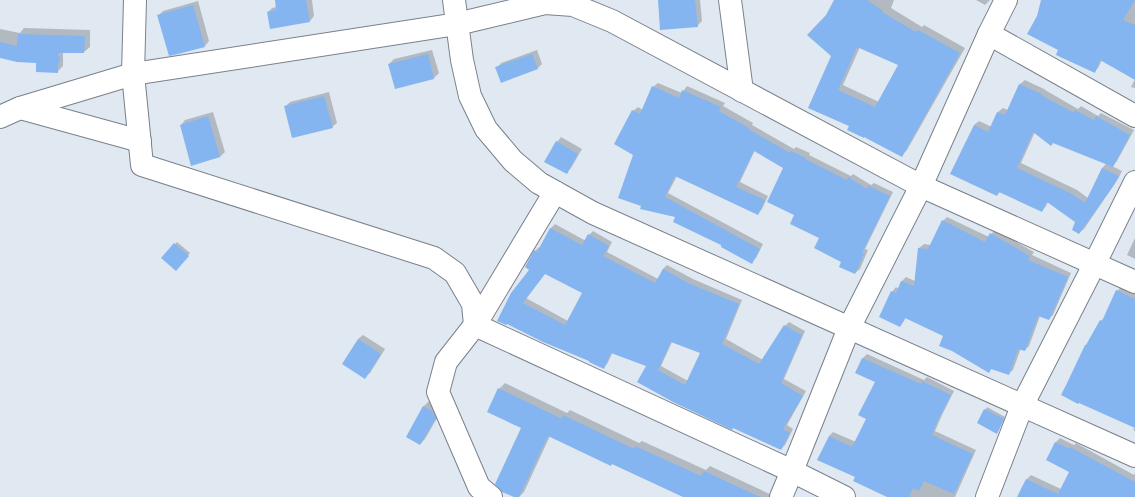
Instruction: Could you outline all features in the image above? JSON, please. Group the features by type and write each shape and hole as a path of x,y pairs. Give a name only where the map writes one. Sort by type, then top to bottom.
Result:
{"street":[{"path":"135,0 133,74 142,165 434,258 455,273 473,304 475,325"},
{"path":"454,0 462,60 470,96 486,129 513,161 539,183 593,213 1135,456"},
{"path":"730,0 742,91"},
{"path":"781,497 849,328 921,186 989,34 1006,0"},
{"path":"0,117 10,105 133,74 457,24 545,3 573,5 612,21 921,186 1094,265 1135,282"},
{"path":"989,34 1135,116"},
{"path":"10,105 140,141"},
{"path":"987,497 1022,406 1135,182"},
{"path":"491,497 479,487 438,392 446,362 475,325 555,192"},
{"path":"475,325 844,497"}],"building":[{"path":"275,0 306,0 310,22 270,29 267,12 276,10"},
{"path":"658,0 695,0 698,27 660,30"},
{"path":"834,0 867,0 883,11 882,12 916,32 918,30 960,53 902,157 864,137 847,130 849,126 808,108 831,56 807,35 826,15","holes":["857,47 898,65 875,107 838,90"]},
{"path":"1041,0 1135,0 1123,20 1135,25 1135,80 1100,60 1095,73 1056,55 1058,50 1027,34 1037,16"},
{"path":"193,5 205,47 169,56 157,15"},
{"path":"18,34 85,36 84,53 58,53 58,56 60,57 58,63 58,73 36,72 36,63 17,62 0,58 0,42 17,46"},
{"path":"428,54 434,79 395,89 388,64"},
{"path":"532,54 538,69 501,83 495,67"},
{"path":"1019,84 1042,94 1041,95 1074,113 1075,110 1094,120 1096,116 1130,135 1113,167 1053,143 1051,146 1033,132 1017,168 1072,194 1085,203 1102,168 1119,176 1079,234 1072,230 1075,222 1047,202 1042,212 999,192 997,196 950,174 974,125 988,132 997,112 1005,115"},
{"path":"652,86 679,98 682,90 721,107 719,111 790,153 791,151 806,158 805,159 847,180 848,177 867,189 868,186 890,196 862,253 864,254 855,274 839,267 841,262 814,248 819,238 790,224 794,215 767,202 783,168 754,151 736,187 765,200 758,215 675,176 665,197 760,249 752,264 721,247 721,245 673,222 675,217 640,209 641,206 618,198 633,155 614,144 632,110 640,114"},
{"path":"324,96 333,128 292,138 284,106"},
{"path":"208,116 220,157 191,166 180,125"},
{"path":"556,141 578,154 567,174 544,162"},
{"path":"942,220 985,242 990,233 1030,256 1028,260 1068,277 1049,320 1038,316 1025,351 1018,349 1009,375 991,369 989,373 952,351 939,346 943,336 905,318 900,327 879,317 891,291 896,293 901,281 914,286 918,248 928,249"},
{"path":"550,228 582,245 588,234 609,246 603,256 655,283 663,269 688,283 739,304 722,344 759,364 784,325 802,335 781,383 803,396 783,429 790,433 781,450 733,428 732,430 673,402 637,382 646,366 611,353 604,369 507,324 506,325 497,321 511,293 529,270 525,267 534,250 537,252","holes":["545,274 582,293 565,325 523,303","671,342 700,353 685,385 658,370"]},
{"path":"174,243 189,256 176,271 161,258"},
{"path":"1116,290 1135,299 1135,428 1079,403 1078,404 1061,395 1085,345 1100,320 1102,321"},
{"path":"358,339 381,354 365,379 342,364"},
{"path":"862,358 921,384 922,381 951,395 932,435 973,454 954,494 924,481 919,491 913,488 909,497 887,497 853,481 855,477 817,460 829,436 852,447 866,419 858,415 875,382 855,373"},
{"path":"498,388 562,419 563,415 634,449 635,446 701,476 704,471 760,497 683,497 612,464 611,466 548,436 519,497 514,497 502,492 495,484 521,428 487,412"},
{"path":"423,406 432,411 436,418 420,445 406,437"},
{"path":"984,409 1004,419 997,434 977,423"},
{"path":"1055,442 1070,449 1070,447 1135,482 1135,497 1017,497 1026,479 1058,494 1069,472 1046,460"}]}
